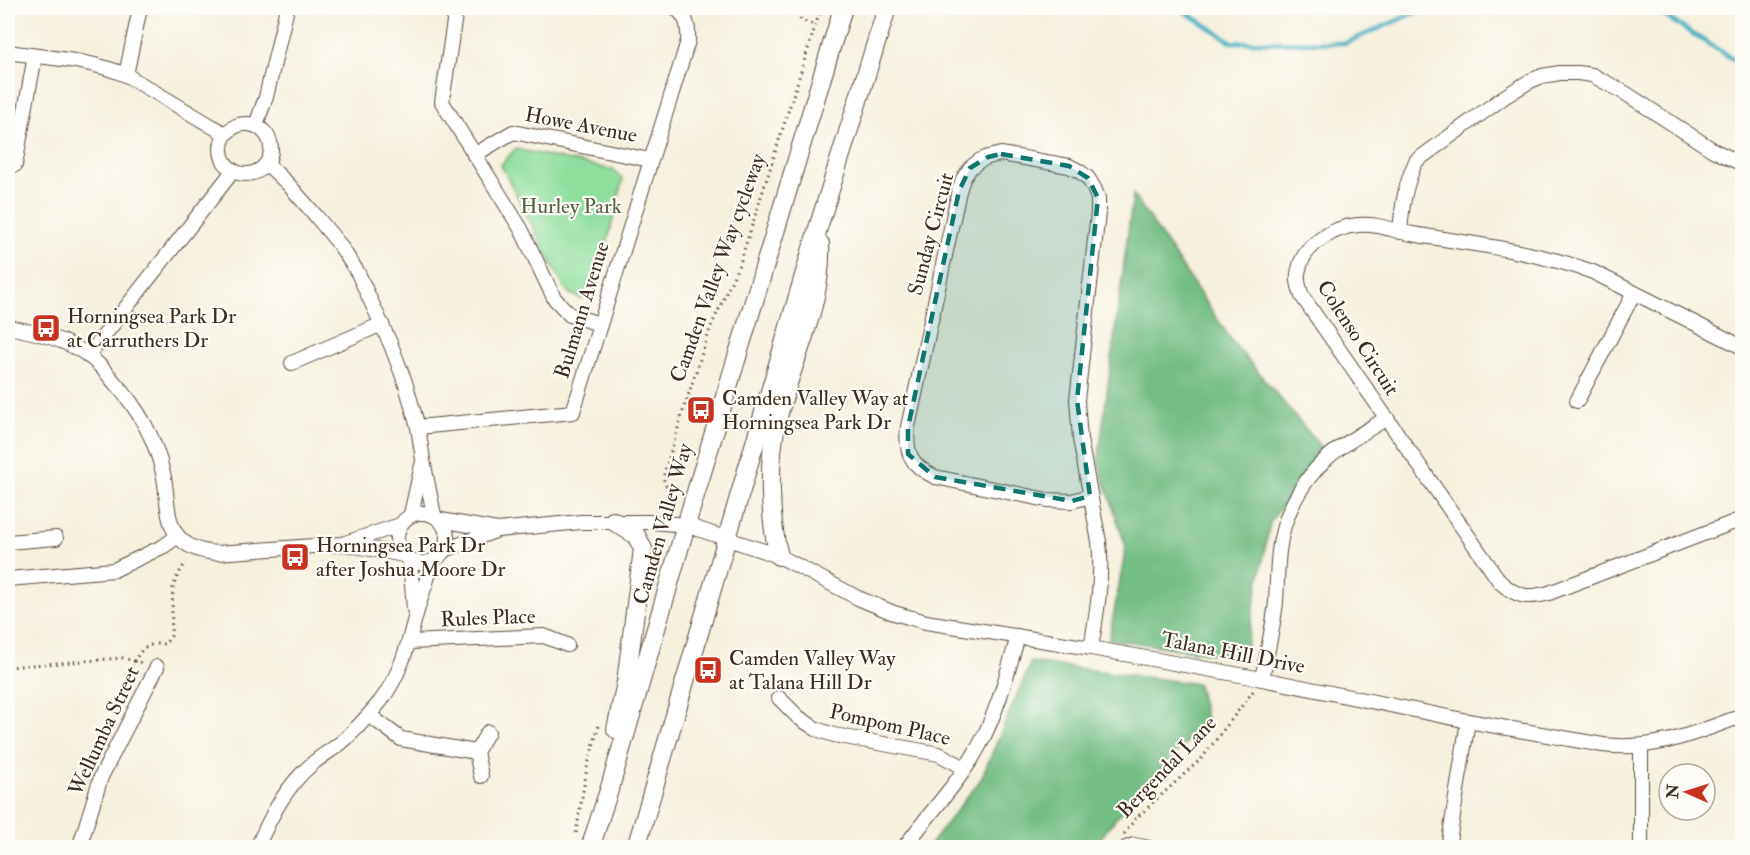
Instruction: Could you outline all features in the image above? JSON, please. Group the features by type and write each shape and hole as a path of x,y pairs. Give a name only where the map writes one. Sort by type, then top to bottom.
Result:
{"main road":[{"name":"Camden Valley Way","path":"584,846 611,784 686,525 843,8"},
{"path":"636,848 818,228 887,8"},
{"path":"779,556 773,536 772,519 774,435 818,284 820,247 818,228"},
{"path":"584,846 626,682 643,549 636,535 613,521"}],"street":[{"path":"126,75 140,8"},
{"path":"256,125 267,97 287,8"},
{"path":"456,8 442,102 521,229 554,298 570,315 600,324"},
{"name":"Bulmann Avenue","path":"418,427 573,412 688,41 684,14 675,8"},
{"path":"8,52 86,62 126,75 225,134"},
{"path":"15,165 35,56"},
{"path":"1400,232 1402,201 1416,161 1504,97 1542,76 1560,73 1592,75 1625,93 1713,150 1743,164"},
{"path":"246,123 262,129 270,140 272,149 267,164 252,174 233,171 221,156 225,134 237,125 246,123"},
{"name":"Howe Avenue","path":"474,155 513,132 650,160"},
{"name":"Sunday Circuit","path":"1090,496 1072,501 1047,500 935,477 923,471 908,453 906,441 908,427 959,191 970,168 988,157 1001,154 1070,166 1088,178 1098,198 1077,400 1080,439 1090,496 1101,559 1099,597 1091,648"},
{"path":"267,164 288,184 339,244 358,273 382,324 405,382 418,427 423,460 438,517 448,534 445,550"},
{"path":"88,356 233,171"},
{"name":"Colenso Circuit","path":"1743,347 1593,272 1545,257 1377,226 1359,224 1344,227 1330,234 1310,248 1302,258 1298,270 1298,282 1302,296 1500,582 1512,593 1536,597 1549,593 1743,519"},
{"path":"1577,401 1634,293"},
{"path":"292,363 382,324"},
{"path":"8,327 45,335 88,356 106,372 133,404 152,438 166,483 171,522 178,536 187,545 217,554 342,544 400,525"},
{"path":"1262,679 1273,622 1279,550 1288,512 1305,483 1326,459 1386,418"},
{"path":"411,514 423,460"},
{"path":"415,617 407,558 399,549 397,541 397,533 405,519 419,512 497,530"},
{"name":"Talana Hill Drive","path":"497,530 613,521 686,525 779,556 858,598 894,613 926,622 1091,648 1262,679 1468,721 1603,745 1622,747 1665,742 1743,716"},
{"path":"257,848 269,818 290,787 311,764 341,743 369,715 393,681 404,660 415,617 434,561 445,550 497,530"},
{"path":"8,579 114,570 164,546 178,536"},
{"path":"8,542 56,538"},
{"path":"342,544 407,558 418,563 434,561"},
{"name":"Rules Place","path":"410,642 544,636 567,645"},
{"path":"904,848 978,748 1003,691 1018,636"},
{"name":"Wellumba Street","path":"79,848 101,777 157,667"},
{"name":"Pompom Place","path":"779,698 798,717 816,729 834,735 939,754 965,768"},
{"path":"369,715 401,739 476,752"},
{"path":"1448,848 1468,721"},
{"path":"482,776 476,752 488,732"},
{"path":"1641,746 1641,848"},
{"path":"1124,843 1150,848"}],"path":[{"path":"796,8 795,11 801,20 815,25"},
{"name":"Camden Valley Way cycleway","path":"666,504 669,492 663,478 684,408 710,329 741,260 821,8"},
{"path":"134,662 140,650 154,644 165,644 171,636 173,587 184,565"},
{"path":"8,666 122,658 157,667"},
{"name":"Bergendal Lane","path":"1124,843 1135,819 1202,758 1262,679"},
{"path":"584,846 587,768 600,720"}],"highlighted area":[{"path":"1001,154 1069,166 1088,178 1098,198 1077,400 1090,496 1072,501 935,477 908,454 908,427 959,191 970,168 988,157"}],"green space":[{"name":"Hurley Park","path":"515,149 613,170 623,179 596,287 582,299 570,294 564,287 501,165"},
{"path":"1133,194 1232,341 1321,447 1270,523 1244,658 1109,639 1126,547 1098,462"},
{"path":"1031,662 1198,684 1206,721 1117,817 1094,847 928,847 981,779"}],"waterway":[{"path":"1179,8 1232,42 1345,43 1426,8"},
{"path":"1652,8 1742,65"}],"place":[{"name":"Horningsea Park Dr at Carruthers Dr","path":"46,328"},
{"name":"Camden Valley Way at Horningsea Park Dr","path":"701,410"},
{"name":"Horningsea Park Dr after Joshua Moore Dr","path":"295,557"},
{"name":"Camden Valley Way at Talana Hill Dr","path":"708,670"}]}
